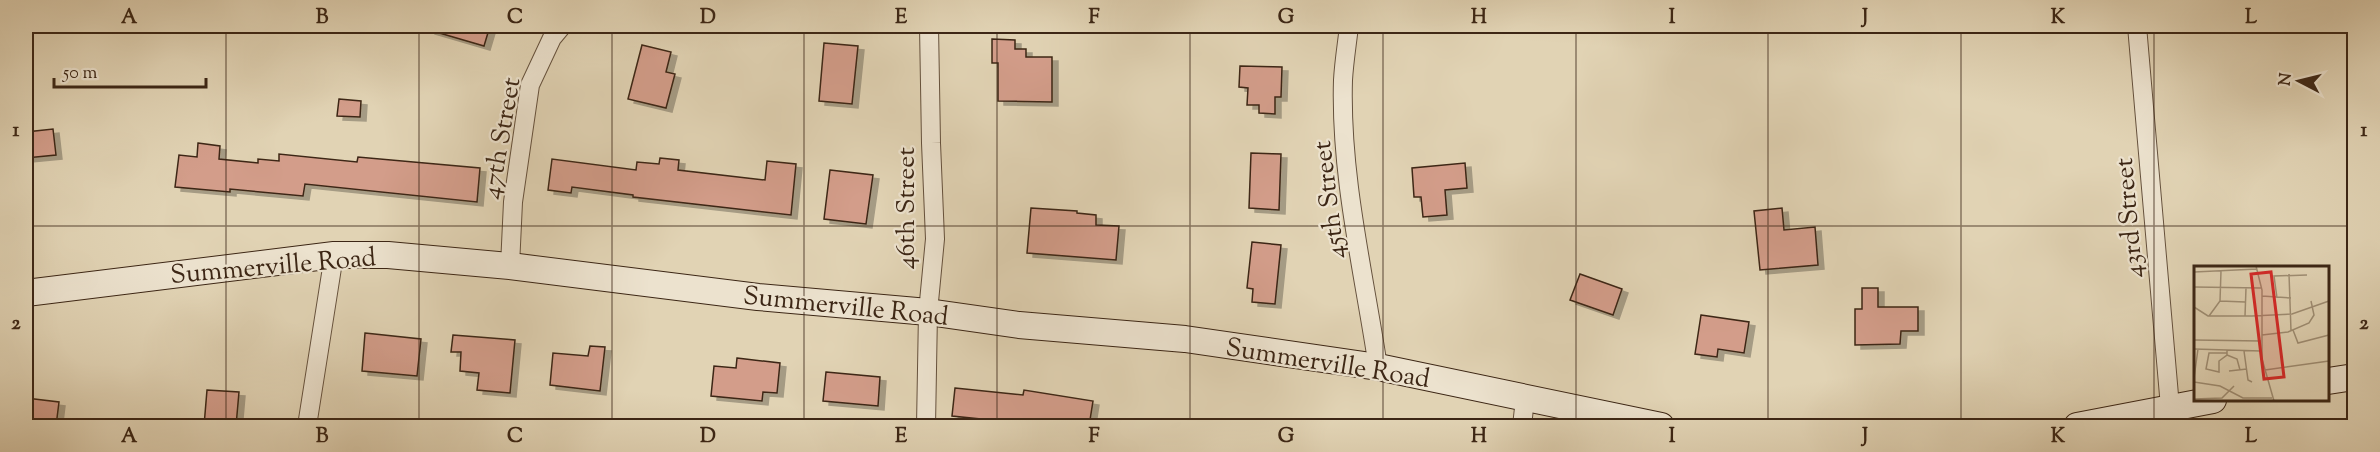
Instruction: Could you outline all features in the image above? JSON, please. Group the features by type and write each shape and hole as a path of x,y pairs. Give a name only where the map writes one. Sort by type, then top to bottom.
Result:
{"main road":[{"name":"Summerville Road","path":"26,293 334,255 388,255 510,266 758,297 928,312 1019,325 1185,339 1378,367 1661,426"},
{"path":"2329,381 2355,377"},
{"path":"2078,426 2202,401"}],"street":[{"name":"47th Street","path":"510,266 513,202 530,85 552,38 562,26"},
{"name":"46th Street","path":"926,426 928,312 935,239 929,26"},
{"name":"45th Street","path":"1349,26 1343,80 1346,152 1378,367"},
{"name":"43rd Street","path":"2137,26 2170,407"},
{"path":"307,426 334,255"},
{"path":"1522,426 1525,399"}],"building":[{"path":"430,26 490,26 484,46 429,30"},
{"path":"992,39 1015,40 1015,49 1026,49 1026,57 1052,57 1052,102 998,101 998,63 992,63"},
{"path":"824,43 858,46 852,104 819,101"},
{"path":"642,45 671,52 666,72 675,74 666,108 628,99"},
{"path":"1240,66 1282,67 1281,97 1275,97 1275,114 1259,113 1259,105 1247,105 1248,88 1239,87"},
{"path":"339,99 361,101 360,117 337,116"},
{"path":"53,129 56,155 26,158 26,132"},
{"path":"198,143 220,146 219,159 258,163 258,159 279,161 279,154 357,162 358,157 480,168 477,202 305,184 303,196 230,189 230,192 175,187 179,155 197,157"},
{"path":"1251,153 1281,154 1279,210 1249,208"},
{"path":"660,158 679,160 678,170 765,180 767,161 796,164 791,215 633,197 633,195 572,187 571,193 548,190 552,159 636,170 637,162 659,164"},
{"path":"1465,163 1467,188 1445,190 1447,215 1423,217 1421,197 1414,197 1412,168"},
{"path":"830,170 873,175 866,224 824,219"},
{"path":"1031,208 1077,211 1077,213 1096,215 1096,225 1119,226 1116,260 1027,253"},
{"path":"1782,208 1784,230 1815,227 1818,265 1760,270 1754,211"},
{"path":"1252,242 1281,245 1275,304 1252,302 1253,289 1247,288"},
{"path":"1580,274 1622,289 1613,315 1570,300"},
{"path":"1862,288 1878,288 1878,307 1918,307 1918,331 1901,331 1900,344 1855,345 1855,309 1862,309"},
{"path":"1701,315 1749,322 1744,353 1718,349 1717,357 1695,354"},
{"path":"365,333 421,339 417,376 362,371"},
{"path":"453,335 515,340 510,393 477,390 479,373 460,371 461,352 451,352"},
{"path":"590,346 605,347 600,391 550,385 553,353 588,356"},
{"path":"737,358 780,363 777,393 763,392 762,401 711,396 714,366 736,368"},
{"path":"826,372 880,377 878,406 823,401"},
{"path":"955,388 1023,395 1024,390 1093,401 1089,426 1031,426 1031,424 952,416"},
{"path":"207,390 239,392 236,426 204,426"},
{"path":"26,398 59,402 56,426 26,426"}]}
